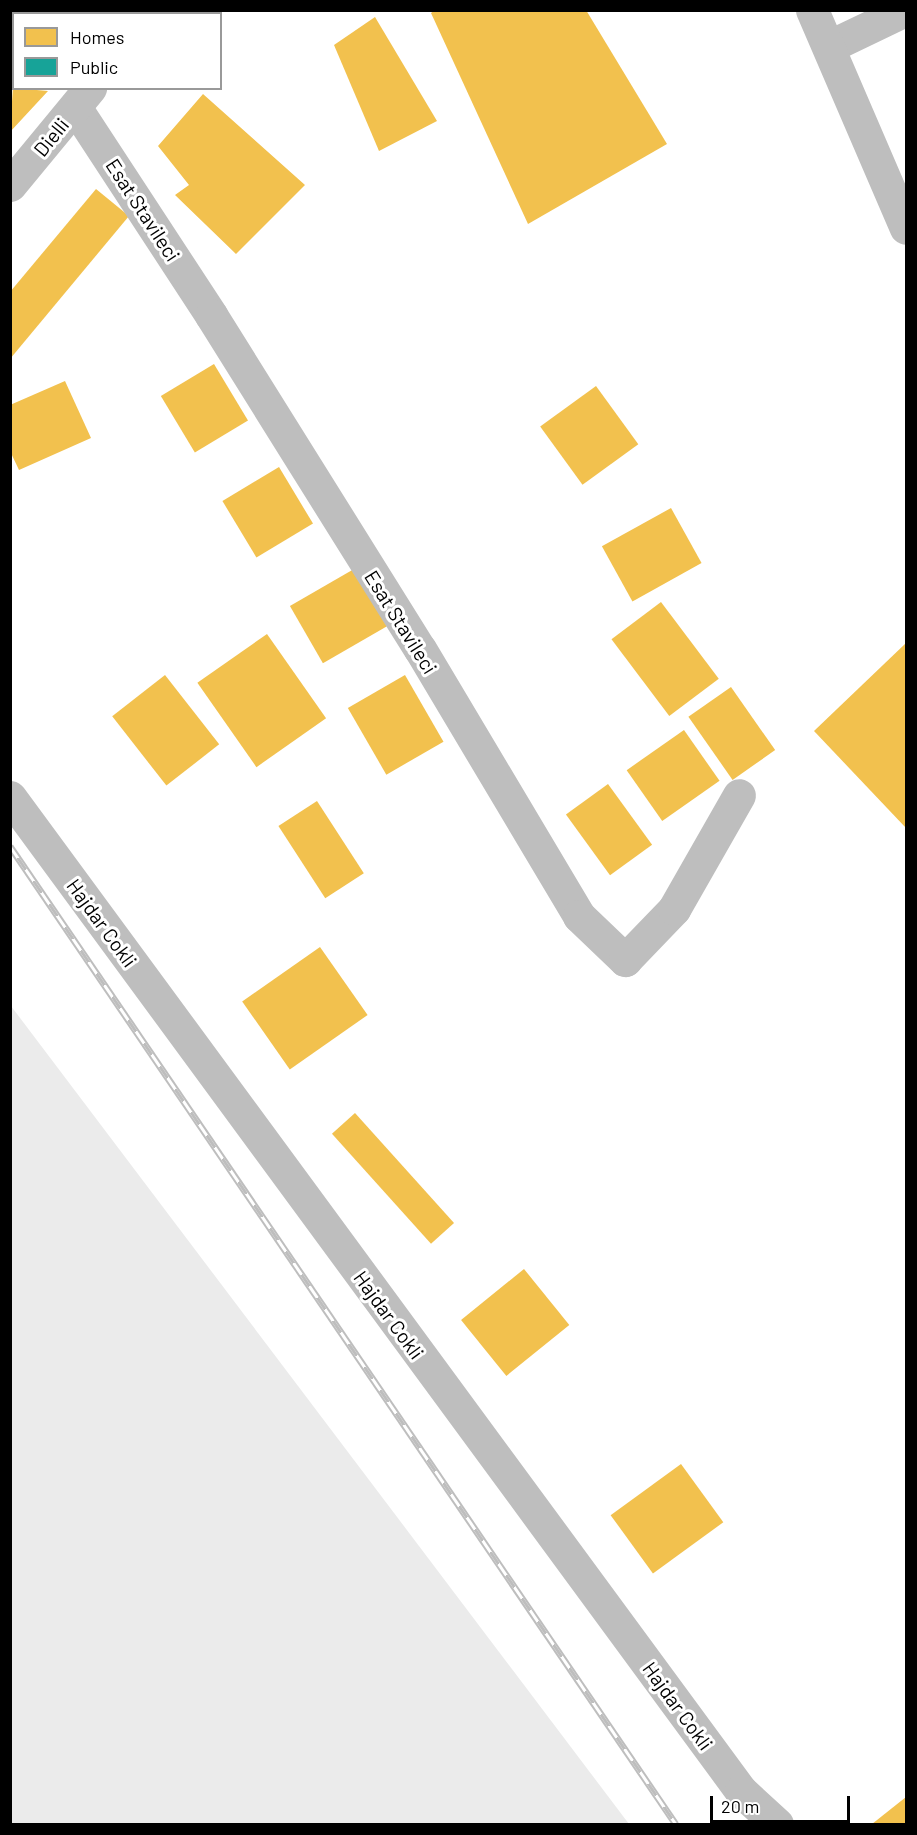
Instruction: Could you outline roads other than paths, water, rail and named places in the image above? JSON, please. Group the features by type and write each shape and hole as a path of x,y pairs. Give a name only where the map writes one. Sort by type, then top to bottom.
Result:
{"street":[{"path":"812,10 830,46 906,228"},
{"path":"830,46 905,10"},
{"name":"Dielli","path":"13,178 83,98"},
{"name":"Esat Stavileci","path":"83,98 420,649 579,916 626,960 674,909 739,795"},
{"name":"Hajdar Cokli","path":"10,797 734,1782 777,1824"}],"railway":[{"path":"10,846 676,1824"}]}
